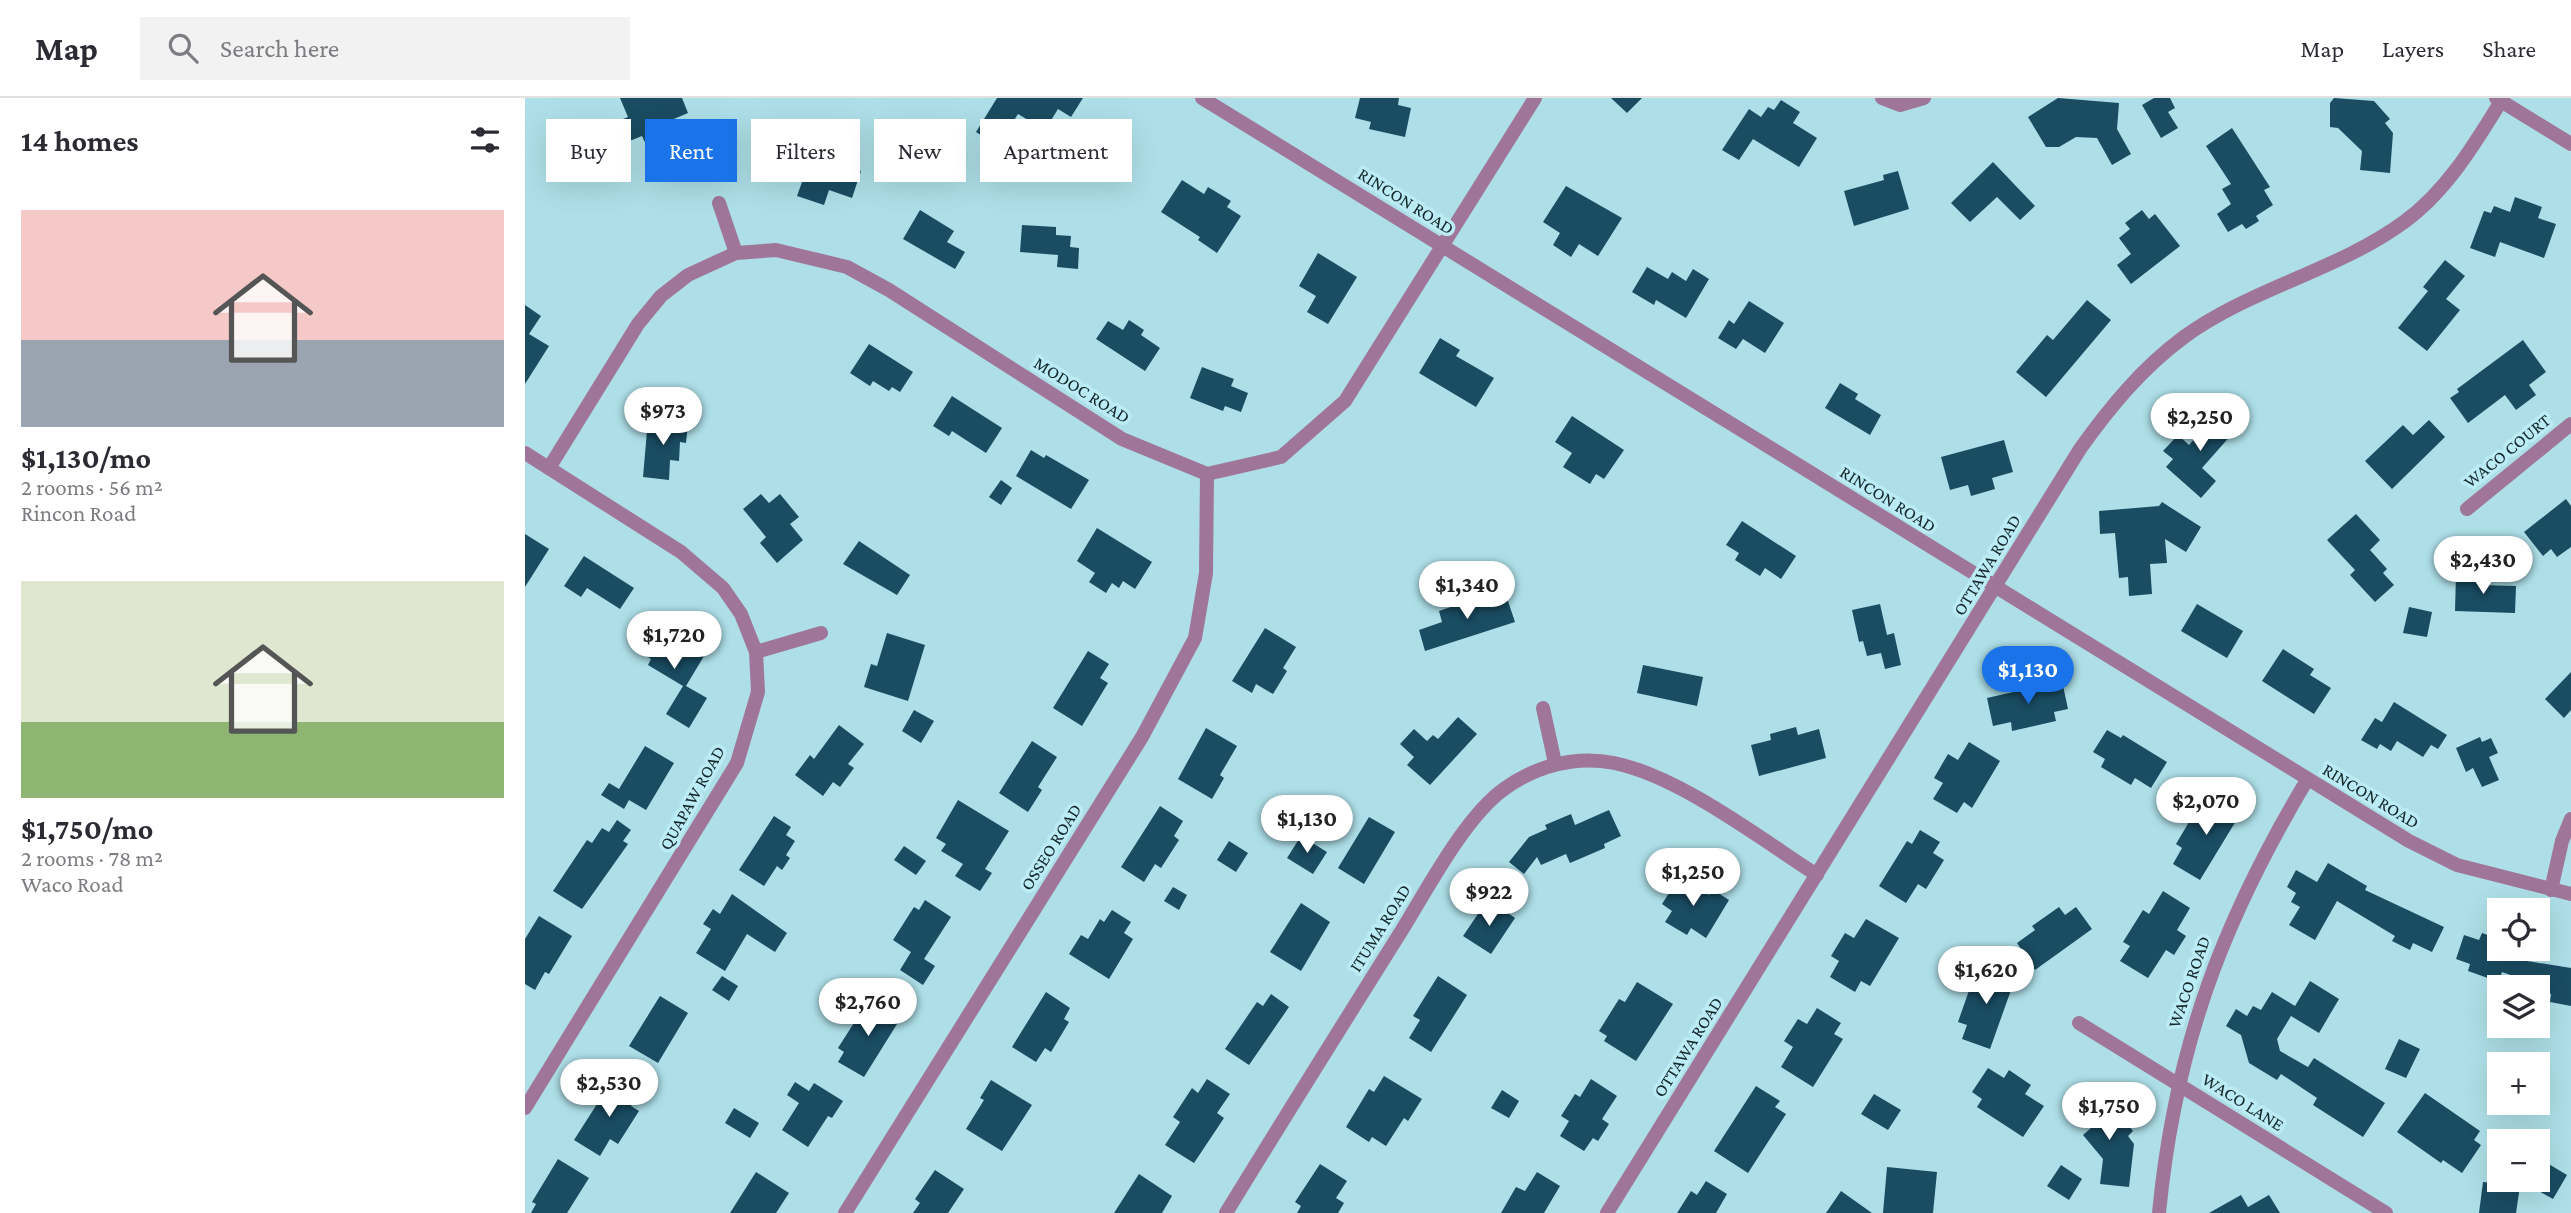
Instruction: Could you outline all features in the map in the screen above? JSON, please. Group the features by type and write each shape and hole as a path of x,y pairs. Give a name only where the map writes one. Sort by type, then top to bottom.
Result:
{"street":[{"name":"RINCON ROAD","path":"1202,98 2307,780 2457,865 2571,894"},
{"path":"1207,474 1281,457 1345,401 1535,98"},
{"path":"1882,98 1900,105 1924,98"},
{"path":"2500,99 2571,144"},
{"name":"OTTAWA ROAD","path":"1607,1213 1996,589 2080,449 2140,375 2185,337 2350,255 2406,220 2464,159 2500,99"},
{"path":"719,203 736,253"},
{"name":"MODOC ROAD","path":"549,468 638,324 661,296 688,275 736,253 776,250 812,256 847,267 889,290 1122,439 1207,474"},
{"name":"WACO COURT","path":"2467,509 2571,424"},
{"name":"QUAPAW ROAD","path":"525,453 681,552 723,588 741,614 756,652 758,692 737,763 525,1108"},
{"name":"OSSEO ROAD","path":"845,1213 1142,737 1195,638 1206,573 1207,474"},
{"path":"756,652 821,633"},
{"path":"1543,708 1555,763"},
{"name":"ITUMA ROAD","path":"1226,1213 1434,878 1476,816 1503,790 1555,763 1614,763 1670,784 1818,875"},
{"name":"WACO ROAD","path":"2159,1213 2178,1084 2197,1012 2250,879 2307,780"},
{"path":"2551,890 2562,841 2571,819"},
{"name":"WACO LANE","path":"2079,1023 2386,1213"}],"building":[{"path":"620,98 682,98 688,113 674,119 645,119 645,142 642,136 631,140 631,119 623,119 628,117"},
{"path":"997,98 1083,98 1071,117 1058,109 1052,119 1026,119 1018,114 1015,119 984,119"},
{"path":"1360,98 1399,98 1398,105 1411,108 1405,137 1369,129 1371,122 1355,118"},
{"path":"1611,98 1642,98 1627,113"},
{"path":"2058,98 2119,103 2117,129 2131,154 2112,165 2097,138 2076,137 2059,147 2046,147 2028,117"},
{"path":"2154,98 2170,98 2175,108 2168,112 2178,128 2161,138 2142,105"},
{"path":"2334,98 2374,101 2390,119 2385,123 2393,133 2390,173 2360,170 2362,151 2338,128 2330,127 2330,103"},
{"path":"1781,100 1800,112 1793,123 1817,138 1799,167 1753,139 1739,160 1722,150 1749,109 1761,117 1768,107 1774,110"},
{"path":"2232,128 2270,187 2264,190 2273,205 2256,216 2259,221 2246,229 2242,224 2228,232 2217,214 2231,204 2222,189 2231,184 2206,146"},
{"path":"1993,162 2035,206 2020,220 1997,197 1970,222 1951,203"},
{"path":"1898,171 1909,209 1854,226 1844,191 1884,180 1883,175"},
{"path":"1182,180 1204,194 1208,187 1231,201 1227,207 1241,216 1217,253 1198,240 1200,237 1161,212"},
{"path":"802,182 857,182 852,198 829,190 824,205 797,196"},
{"path":"1566,186 1622,218 1598,256 1579,244 1571,257 1553,245 1560,233 1543,222"},
{"path":"2515,197 2542,207 2538,218 2556,224 2544,258 2500,242 2495,257 2470,248 2484,211 2491,213 2494,206 2510,212"},
{"path":"920,210 954,231 947,242 965,252 955,269 903,239"},
{"path":"2142,210 2149,219 2155,214 2180,246 2131,284 2117,265 2131,254 2119,238 2130,229 2125,223"},
{"path":"1022,225 1056,227 1056,235 1071,236 1070,247 1079,248 1078,269 1057,267 1058,255 1020,252"},
{"path":"1318,253 1357,277 1328,324 1307,312 1316,296 1299,286"},
{"path":"2445,260 2465,276 2446,299 2460,310 2427,351 2398,328 2428,291 2423,287"},
{"path":"1647,267 1668,279 1672,272 1686,281 1693,269 1709,279 1686,318 1656,300 1654,305 1632,292"},
{"path":"2087,300 2111,320 2046,397 2016,372 2047,335 2053,340"},
{"path":"1749,301 1784,323 1765,353 1743,339 1736,349 1718,338 1729,320 1734,324"},
{"path":"525,305 541,316 529,334 549,346 525,384"},
{"path":"1129,320 1144,330 1141,335 1160,348 1145,371 1096,339 1108,321 1123,330"},
{"path":"1440,338 1460,350 1456,356 1494,378 1476,407 1419,373"},
{"path":"2523,340 2546,372 2529,385 2536,395 2516,410 2505,395 2468,423 2450,398 2459,392 2457,389"},
{"path":"869,344 913,372 900,392 892,387 889,391 873,381 870,386 850,373"},
{"path":"1202,367 1234,379 1231,386 1248,393 1241,412 1225,406 1223,411 1190,398"},
{"path":"1840,383 1858,394 1855,399 1881,415 1870,435 1825,408"},
{"path":"952,396 1002,428 986,453 952,431 949,436 933,426"},
{"path":"2222,408 2240,425 2202,468 2216,481 2201,498 2166,467 2173,459 2163,451 2178,435 2189,445"},
{"path":"1572,416 1624,450 1604,479 1596,474 1590,484 1563,467 1572,453 1555,442"},
{"path":"648,419 688,423 686,443 680,442 679,461 670,460 669,480 643,477"},
{"path":"2429,420 2445,437 2392,489 2365,461 2403,425 2413,435"},
{"path":"2004,440 2013,472 1992,478 1995,489 1971,496 1968,485 1950,490 1941,457"},
{"path":"1031,450 1044,458 1046,455 1089,480 1071,509 1016,476"},
{"path":"1001,480 1012,488 1001,505 989,497"},
{"path":"761,494 769,503 780,494 799,517 790,524 803,540 777,563 760,543 766,537 743,509"},
{"path":"2566,499 2571,506 2571,547 2557,557 2551,549 2543,556 2524,532"},
{"path":"2162,502 2201,527 2186,552 2165,539 2167,563 2150,564 2152,594 2129,596 2128,577 2119,578 2115,533 2100,534 2099,511 2159,506"},
{"path":"2356,514 2380,540 2370,550 2387,569 2383,573 2394,585 2375,602 2350,575 2355,570 2327,540"},
{"path":"1742,521 1796,556 1781,579 1765,568 1760,576 1735,560 1739,553 1726,545"},
{"path":"1097,528 1152,562 1135,589 1123,581 1119,588 1112,583 1106,593 1089,582 1095,573 1077,561"},
{"path":"525,534 549,549 525,587"},
{"path":"859,541 910,575 897,595 843,564"},
{"path":"584,556 634,588 620,609 587,588 581,597 564,586"},
{"path":"2456,574 2479,575 2478,585 2516,586 2515,613 2455,611"},
{"path":"1506,595 1515,622 1425,651 1419,630 1442,622 1439,611 1483,596 1485,602"},
{"path":"1880,604 1887,635 1894,633 1901,665 1885,669 1881,653 1867,656 1863,641 1859,642 1852,610"},
{"path":"2197,604 2243,631 2227,658 2181,631"},
{"path":"2409,607 2432,612 2427,637 2403,633"},
{"path":"650,624 704,656 686,686 707,698 689,728 666,714 683,686 648,665 651,659 635,649"},
{"path":"1265,628 1296,647 1283,668 1287,671 1273,694 1256,684 1252,693 1232,681"},
{"path":"887,633 925,645 908,701 864,687 871,664 877,666"},
{"path":"2283,649 2314,669 2310,675 2331,688 2314,714 2262,681"},
{"path":"1088,651 1109,664 1100,678 1108,683 1082,726 1053,708"},
{"path":"1643,665 1703,677 1697,706 1637,693"},
{"path":"2571,672 2571,710 2564,718 2545,699"},
{"path":"2062,681 2068,709 2054,712 2056,721 2012,731 2011,722 1993,726 1987,698"},
{"path":"2394,702 2447,735 2438,749 2431,745 2423,757 2397,741 2391,751 2380,744 2377,749 2361,740 2375,718 2382,722"},
{"path":"914,710 934,721 921,743 902,731"},
{"path":"1458,717 1477,734 1430,785 1407,765 1414,757 1400,744 1414,729 1427,741 1433,735 1438,739"},
{"path":"839,725 864,744 848,764 854,768 840,787 833,782 823,796 795,775 810,755 814,759"},
{"path":"1796,727 1798,735 1819,729 1826,758 1759,776 1751,745 1771,740 1770,734"},
{"path":"1206,728 1237,746 1220,775 1224,778 1212,799 1178,779"},
{"path":"2107,730 2121,738 2123,735 2167,762 2151,788 2135,778 2131,785 2101,767 2105,759 2093,752"},
{"path":"2480,737 2482,742 2491,738 2498,753 2489,757 2499,780 2482,787 2473,768 2466,772 2456,748"},
{"path":"1032,741 1057,757 1038,787 1042,790 1028,812 999,793"},
{"path":"1969,742 2000,761 1972,808 1964,802 1957,813 1933,799 1943,783 1934,778 1948,754 1958,760"},
{"path":"645,746 674,763 646,810 629,800 624,809 601,795 609,783 619,789"},
{"path":"2216,795 2242,811 2200,880 2173,864 2182,848 2176,844 2192,817 2199,822"},
{"path":"958,800 1009,831 985,869 992,873 980,891 955,876 963,864 941,851 946,844 936,838"},
{"path":"1160,806 1183,821 1174,836 1179,840 1161,868 1155,864 1144,882 1121,867"},
{"path":"1609,810 1621,836 1604,844 1605,848 1570,863 1566,854 1541,865 1537,857 1524,874 1509,862 1529,837 1547,829 1545,825 1571,814 1575,825"},
{"path":"774,816 791,827 786,835 795,841 786,855 790,858 782,870 777,866 764,886 739,870"},
{"path":"1369,817 1395,832 1364,884 1338,868"},
{"path":"617,820 631,830 623,841 628,844 582,909 553,891 587,840 592,843 602,828 609,832"},
{"path":"1920,830 1940,842 1933,853 1944,860 1926,889 1918,884 1906,903 1879,886 1907,841 1912,844"},
{"path":"1301,836 1327,852 1313,874 1287,858"},
{"path":"1229,841 1248,853 1236,872 1217,860"},
{"path":"904,846 926,861 916,875 894,860"},
{"path":"2328,863 2367,886 2365,890 2444,927 2432,952 2413,943 2410,950 2392,941 2395,936 2337,901 2315,940 2289,925 2300,907 2291,902 2296,893 2287,887 2296,870 2317,882"},
{"path":"1680,876 1709,895 1712,889 1729,900 1706,938 1691,928 1687,935 1665,922 1672,911 1662,904"},
{"path":"1173,887 1187,895 1179,910 1164,901"},
{"path":"2163,891 2190,908 2177,930 2186,936 2174,955 2166,950 2148,978 2120,961 2130,946 2123,942 2143,910 2149,914"},
{"path":"732,894 787,933 775,952 747,934 725,971 696,953 711,929 703,924 713,909 720,914"},
{"path":"925,900 951,917 924,959 935,966 923,985 900,970 911,952 893,940 914,907 919,910"},
{"path":"1301,903 1330,922 1301,971 1270,952"},
{"path":"1495,904 1515,918 1491,954 1463,936 1480,911 1487,915"},
{"path":"2059,907 2065,915 2076,907 2092,929 2035,970 2017,943 2035,930 2032,926"},
{"path":"1112,910 1131,922 1124,933 1133,939 1109,979 1069,954 1081,935 1088,939 1100,919 1104,922"},
{"path":"539,916 572,936 549,974 545,972 535,990 525,984 525,939"},
{"path":"1866,919 1899,938 1870,986 1861,981 1855,992 1830,977 1839,961 1831,956 1845,933 1854,938"},
{"path":"2482,933 2487,935 2487,961 2527,961 2571,968 2571,1006 2550,1002 2550,975 2511,975 2502,972 2501,975 2487,975 2487,978 2468,971 2470,964 2456,959 2464,935 2479,940"},
{"path":"1985,965 2016,976 1990,1049 1962,1039 1967,1025 1958,1022 1972,982 1978,985"},
{"path":"722,976 738,986 729,1001 712,990"},
{"path":"1438,976 1467,995 1431,1052 1409,1038 1420,1020 1413,1016"},
{"path":"2310,981 2339,999 2319,1033 2291,1016 2277,1039 2280,1051 2308,1067 2314,1058 2385,1103 2363,1137 2313,1105 2317,1098 2281,1074 2277,1080 2249,1063 2241,1035 2226,1026 2236,1009 2247,1016 2253,1006 2261,1010 2272,992 2295,1006"},
{"path":"1637,982 1673,1004 1636,1061 1604,1041 1607,1036 1599,1031 1619,999 1625,1002"},
{"path":"1046,992 1070,1008 1064,1019 1069,1022 1051,1052 1045,1048 1036,1062 1012,1047"},
{"path":"1271,994 1289,1007 1249,1065 1225,1049 1257,1002 1263,1006"},
{"path":"660,996 688,1013 658,1063 629,1046"},
{"path":"876,1000 902,1016 864,1077 838,1062 844,1052 838,1048 859,1015 865,1018"},
{"path":"1817,1008 1841,1023 1834,1034 1843,1039 1813,1087 1781,1067 1793,1047 1784,1041 1798,1019 1807,1024"},
{"path":"2399,1039 2420,1049 2406,1078 2385,1069"},
{"path":"1988,1068 2004,1078 2009,1070 2031,1085 2025,1094 2044,1106 2023,1137 1977,1107 1982,1099 1972,1092"},
{"path":"1384,1076 1422,1099 1408,1121 1404,1118 1386,1146 1372,1137 1369,1142 1346,1127 1369,1089 1374,1092"},
{"path":"613,1079 638,1094 631,1106 639,1111 618,1144 610,1139 600,1156 574,1140"},
{"path":"1207,1079 1230,1094 1217,1113 1224,1118 1194,1163 1165,1145 1180,1122 1173,1117 1192,1088 1198,1093"},
{"path":"1591,1079 1617,1096 1602,1119 1609,1124 1598,1141 1593,1138 1584,1151 1560,1136 1569,1121 1561,1116 1575,1094 1580,1097"},
{"path":"991,1080 1032,1105 1002,1151 966,1129 984,1100 980,1098"},
{"path":"795,1082 809,1091 814,1083 843,1101 832,1118 828,1116 808,1147 782,1130 799,1103 787,1095"},
{"path":"1756,1086 1780,1101 1775,1107 1786,1114 1748,1173 1714,1151"},
{"path":"1502,1090 1519,1101 1509,1118 1491,1108"},
{"path":"2425,1093 2480,1131 2474,1140 2481,1145 2462,1173 2443,1160 2441,1163 2397,1132"},
{"path":"1874,1094 1901,1110 1888,1130 1861,1114"},
{"path":"2091,1096 2110,1113 2115,1109 2133,1131 2128,1136 2134,1144 2129,1187 2100,1184 2103,1159 2083,1135 2091,1128 2075,1110"},
{"path":"734,1108 759,1123 750,1138 725,1123"},
{"path":"558,1159 589,1178 567,1213 531,1213 536,1204 532,1202"},
{"path":"1320,1164 1347,1181 1336,1198 1344,1203 1338,1213 1297,1213 1301,1206 1295,1202"},
{"path":"2061,1165 2082,1179 2069,1200 2047,1186"},
{"path":"2550,1165 2567,1175 2553,1199 2540,1192 2550,1192"},
{"path":"1887,1167 1937,1172 1933,1213 1883,1213"},
{"path":"935,1170 964,1189 948,1213 913,1213 920,1203 915,1199"},
{"path":"756,1172 789,1193 776,1213 730,1213"},
{"path":"1537,1172 1560,1186 1544,1213 1501,1213 1516,1187 1525,1191"},
{"path":"1139,1174 1172,1196 1162,1213 1114,1213"},
{"path":"1706,1181 1727,1194 1716,1213 1677,1213 1691,1191 1697,1195"},
{"path":"2483,1182 2487,1182 2487,1192 2519,1192 2516,1213 2479,1213"},
{"path":"1841,1191 1872,1213 1826,1213"},
{"path":"2241,1195 2248,1207 2269,1195 2280,1213 2209,1213"}]}
